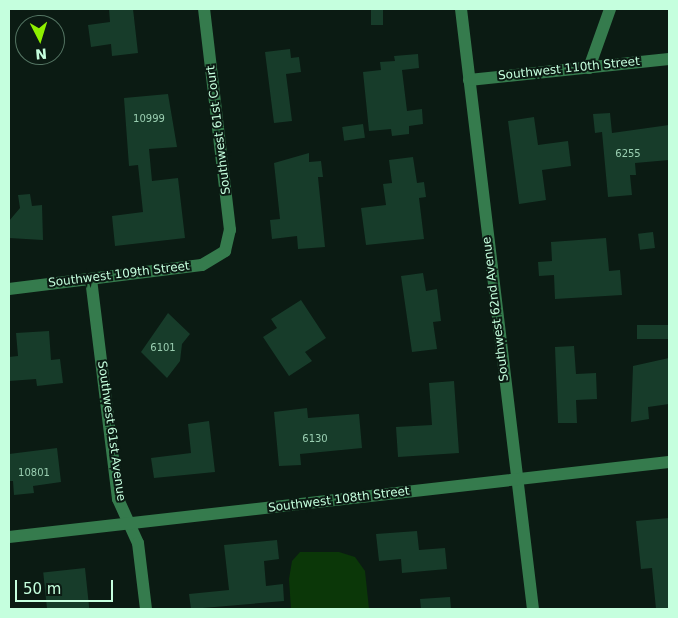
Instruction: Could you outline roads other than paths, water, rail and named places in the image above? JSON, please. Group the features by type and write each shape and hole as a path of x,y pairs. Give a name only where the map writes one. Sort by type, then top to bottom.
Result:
{"street":[{"name":"Southwest 61st Court","path":"204,9 230,230 225,251"},
{"name":"Southwest 62nd Avenue","path":"461,9 516,480 533,609"},
{"path":"589,68 610,9"},
{"name":"Southwest 110th Street","path":"469,80 669,59"},
{"name":"Southwest 109th Street","path":"9,289 202,265 225,251"},
{"name":"Southwest 61st Avenue","path":"91,279 118,499 138,543 146,609"},
{"name":"Southwest 108th Street","path":"9,538 669,462"}]}
